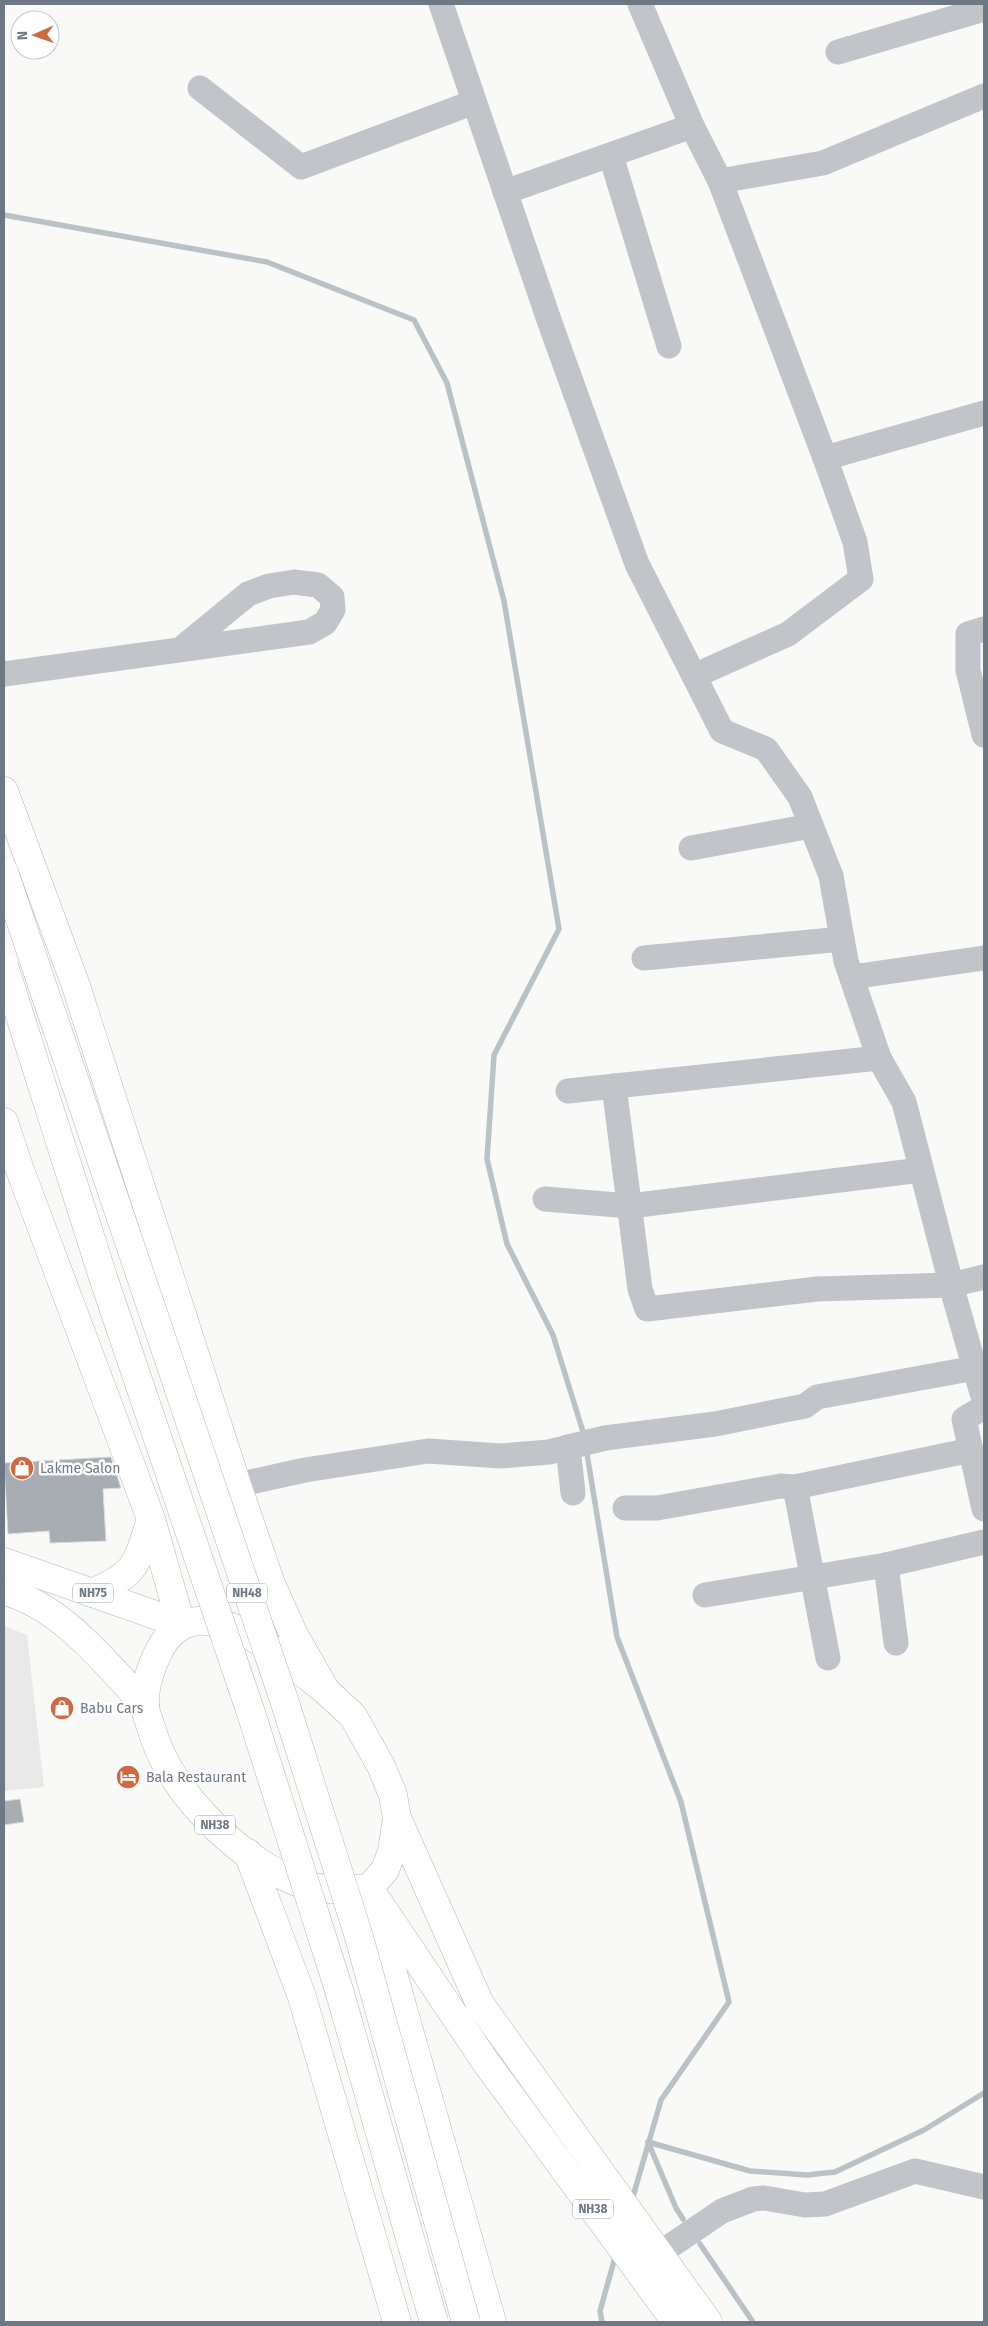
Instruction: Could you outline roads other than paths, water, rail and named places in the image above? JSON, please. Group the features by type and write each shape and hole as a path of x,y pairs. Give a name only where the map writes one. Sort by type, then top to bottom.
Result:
{"highway":[{"path":"4,791 75,983 237,1485 275,1592 294,1635 326,1691"},
{"name":"NH48","path":"4,872 282,1697 348,1900 466,2322"},
{"name":"NH48","path":"4,966 104,1280 251,1713 339,1990 434,2322"},
{"path":"4,1122 151,1519 181,1624"},
{"path":"92,1593 119,1581 131,1570 138,1559 151,1519"},
{"name":"NH75","path":"4,1562 181,1624"},
{"path":"4,1591 17,1594 60,1621 90,1648 145,1706"},
{"name":"NH38","path":"397,1818 392,1851 385,1870 369,1888 333,1890 296,1882 267,1867 248,1853 198,1809 172,1776 155,1742 145,1706 152,1664 164,1641 181,1624 206,1621 235,1629 280,1655 326,1691 353,1716 381,1766 393,1795 397,1818 480,2004 708,2322"},
{"path":"248,1853 302,1997 397,2322"},
{"path":"369,1888 492,2322"},
{"name":"NH38","path":"369,1888 484,2061 676,2322"},
{"path":"326,2080 340,2160 380,2322"}],"street":[{"path":"441,4 550,323 636,564 722,732 766,749 800,797 831,876 842,939 852,977 879,1058 904,1102 951,1285 984,1400"},
{"path":"640,4 692,126 720,181 855,542 861,579 788,634 694,676"},
{"path":"838,52 984,9"},
{"path":"200,88 301,167 474,102"},
{"path":"720,181 823,163 984,96"},
{"path":"505,192 692,126"},
{"path":"611,156 669,346"},
{"path":"825,458 984,412"},
{"path":"4,674 309,632 325,622 333,610 332,597 318,585 294,582 269,586 248,594 181,649"},
{"path":"984,629 968,634 968,670 984,735"},
{"path":"691,848 811,826"},
{"path":"644,958 842,939"},
{"path":"852,977 984,958"},
{"path":"568,1091 879,1058"},
{"path":"614,1086 640,1289 647,1309 817,1289 951,1285 984,1277"},
{"path":"545,1199 630,1206 921,1170"},
{"path":"237,1485 305,1470 428,1451 501,1456 549,1452 605,1438 716,1424 805,1406 817,1396 975,1368"},
{"path":"984,1407 964,1419 984,1509"},
{"path":"568,1447 573,1493"},
{"path":"625,1508 657,1508 780,1486 795,1487 971,1450"},
{"path":"795,1487 811,1578 828,1658"},
{"path":"705,1595 886,1565 984,1542"},
{"path":"886,1565 896,1643"},
{"path":"656,2248 722,2211 753,2199 764,2198 805,2206 826,2204 915,2171 984,2187"}],"waterway":[{"path":"4,215 267,262 414,320 447,383 504,601 559,929 494,1055 487,1159 507,1244 553,1335 584,1435"},
{"path":"587,1454 617,1637 681,1802 729,2002 661,2100 632,2200"},
{"path":"648,2142 750,2171 807,2175 835,2172 924,2130 984,2093"},
{"path":"648,2142 676,2208 683,2219"},
{"path":"700,2244 753,2322"},
{"path":"602,2322 600,2311 616,2254"}],"place":[{"name":"Lakme Salon","path":"22,1468"},
{"name":"Babu Cars","path":"62,1708"},
{"name":"Bala Restaurant","path":"128,1777"}]}
